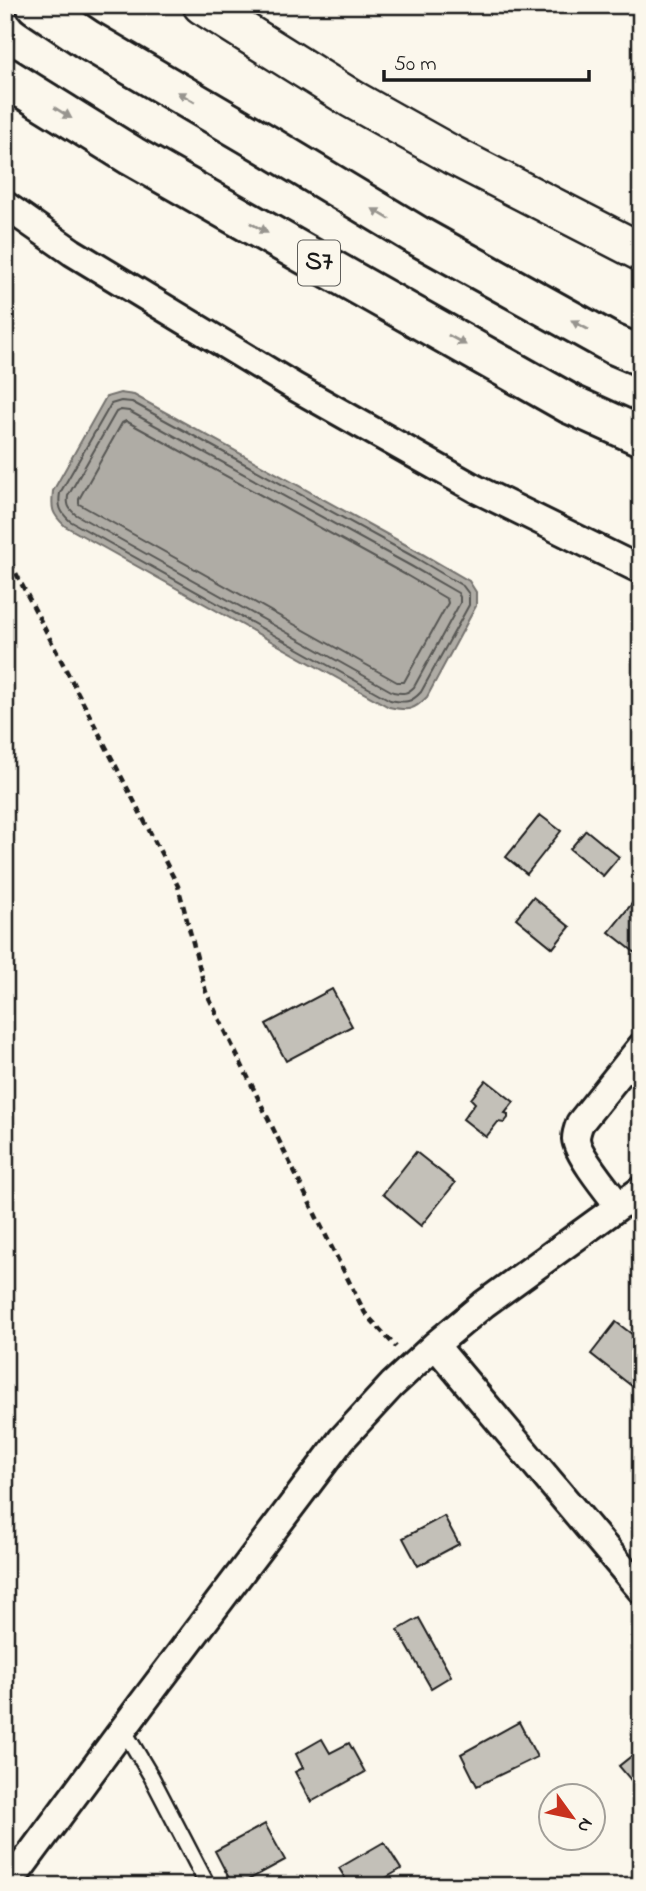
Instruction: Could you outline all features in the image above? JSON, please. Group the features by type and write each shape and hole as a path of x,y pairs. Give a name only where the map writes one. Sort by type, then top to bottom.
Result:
{"highway":[{"path":"36,5 88,40 418,236 613,344 641,356"},
{"name":"S7","path":"5,77 132,156 362,287 570,404 641,436"}],"street":[{"path":"202,5 352,99 452,155 641,252"},
{"path":"5,205 72,253 295,387 476,489 641,570"},
{"path":"619,1206 585,1159 576,1142 577,1133 580,1123 641,1047"},
{"path":"7,1886 342,1440 392,1385 484,1304 641,1191"},
{"path":"435,1345 641,1590"}],"lane":[{"path":"123,1729 151,1776 208,1886"}],"path":[{"path":"5,552 178,886 206,992 323,1230 365,1313 414,1365"}],"water":[{"path":"120,393 134,395 469,581 476,592 476,606 427,697 410,709 389,707 65,526 53,511 53,491 106,397"}],"building":[{"path":"540,815 561,831 527,874 506,857"},
{"path":"586,830 619,857 603,876 570,849"},
{"path":"638,896 641,899 641,952 638,955 609,932"},
{"path":"533,897 570,927 553,948 516,918"},
{"path":"332,989 352,1026 286,1061 266,1024"},
{"path":"486,1080 514,1102 505,1113 508,1118 504,1123 498,1122 486,1137 463,1119 475,1103 471,1099"},
{"path":"416,1152 455,1183 421,1226 383,1194"},
{"path":"616,1322 641,1341 641,1390 638,1391 591,1354"},
{"path":"444,1516 459,1544 418,1566 403,1538"},
{"path":"419,1618 451,1676 431,1688 398,1630"},
{"path":"519,1722 537,1757 477,1786 461,1754"},
{"path":"322,1739 330,1753 349,1743 365,1772 311,1802 295,1772 303,1768 296,1754"},
{"path":"634,1754 641,1762 641,1792 619,1766"},
{"path":"265,1824 285,1860 233,1886 215,1851"},
{"path":"384,1842 401,1869 372,1886 350,1886 339,1868"}]}
